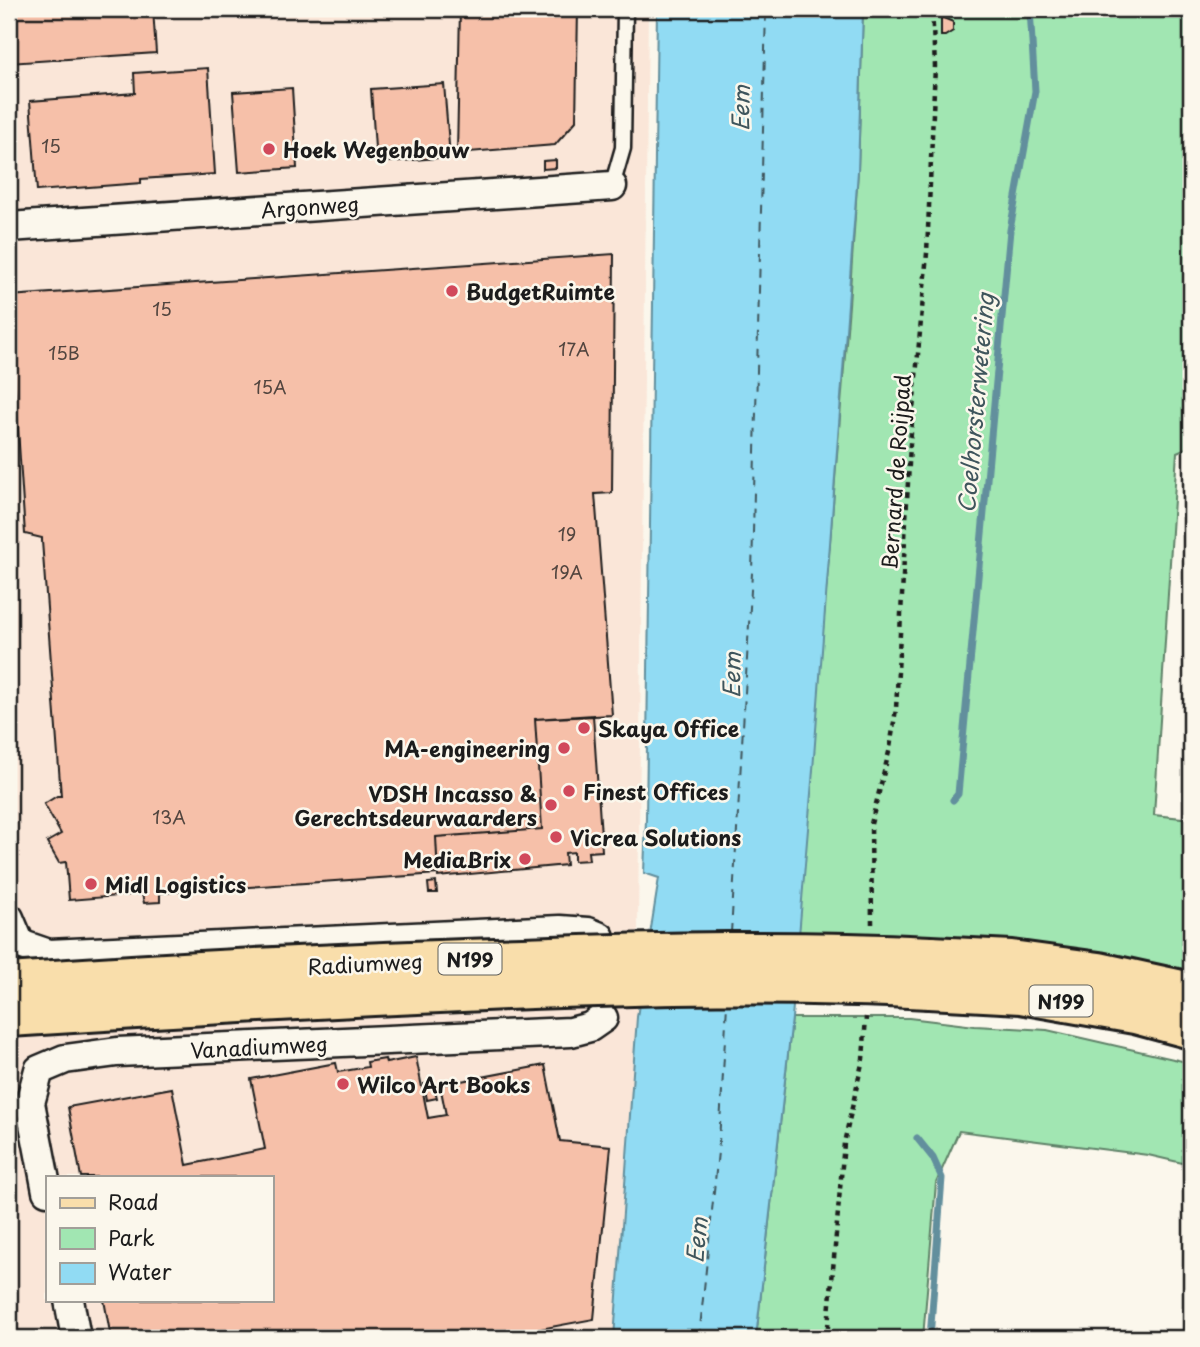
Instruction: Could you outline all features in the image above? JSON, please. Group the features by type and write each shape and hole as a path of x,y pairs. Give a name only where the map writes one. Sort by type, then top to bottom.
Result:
{"main road":[{"name":"Radiumweg","path":"9,984 256,968 603,954 782,951 930,972"},
{"name":"N199","path":"930,972 1011,960 1099,972 1191,992"},
{"name":"Radiumweg","path":"9,1017 375,995 616,986 779,985 930,972"},
{"name":"N199","path":"930,972 1021,994 1135,1014 1191,1029"}],"street":[{"name":"Argonweg","path":"9,227 612,186"},
{"path":"9,918 20,944 49,954 560,930 589,932 600,937"},
{"name":"Vanadiumweg","path":"46,1186 30,1103 39,1070 65,1059 117,1052 571,1032 590,1027 603,1018"},
{"path":"69,1302 76,1338"}],"lane":[{"path":"612,186 623,148 625,9"}],"path":[{"name":"Bernard de Roijpad","path":"871,935 871,824 890,748 896,709 910,444 928,253 936,66 932,9"},
{"path":"827,1338 844,1143 863,1059 867,1016"}],"shaded area":[{"path":"9,9 648,9 637,1017 614,1338 9,1338"}],"green space":[{"path":"863,9 1191,9 1191,446 1177,452 1154,815 1191,819 1191,975 798,941 849,305 858,171"},
{"path":"792,1018 909,1018 975,1026 1047,1030 1191,1063 1191,1165 1148,1155 959,1131 936,1183 923,1338 756,1338"}],"water":[{"name":"Eem","path":"657,9 863,9 858,171 813,770 792,1018 756,1338 614,1338 637,1017 659,878 644,873"}],"building":[{"path":"9,9 153,9 156,53 9,63"},
{"path":"460,9 578,9 576,121 555,145 457,153"},
{"path":"941,17 953,22 953,31 945,36 941,36"},
{"path":"208,68 215,174 37,191 30,101 135,93 134,73"},
{"path":"444,84 450,157 376,163 371,89"},
{"path":"292,88 297,168 239,172 233,92"},
{"path":"556,160 556,168 543,169 543,161"},
{"path":"614,254 612,493 595,494 612,715 535,719 542,829 436,837 438,874 160,893 160,902 144,903 142,894 69,900 66,862 59,863 47,842 61,834 44,804 61,796 42,538 25,534 9,296"},
{"name":"Finest Offices","path":"593,715 602,851 588,852 589,860 574,861 574,852 565,853 566,865 438,877 436,837 542,829 535,719"},
{"path":"436,882 437,893 429,893 428,883"},
{"path":"416,1057 428,1118 446,1115 440,1085 545,1065 560,1141 611,1146 594,1319 492,1338 111,1338 104,1302 273,1302 273,1176 81,1176 68,1107 172,1088 187,1165 265,1149 251,1079 336,1063 338,1072 368,1067 367,1062 385,1059 386,1063"},
{"path":"433,1082 437,1098 427,1100 424,1084"}],"waterway":[{"name":"Coelhorsterwetering","path":"953,800 958,794 1010,230 1035,91 1030,9"},
{"name":"Coelhorsterwetering","path":"917,1138 933,1158 942,1178 930,1338"}],"ferry route":[{"path":"731,933 752,573 766,9"},
{"path":"699,1338 719,1142 727,1005"}],"place":[{"name":"Hoek Wegenbouw","path":"269,149"},
{"name":"BudgetRuimte","path":"452,291"},
{"name":"Skaya Office","path":"584,728"},
{"name":"MA-engineering","path":"564,748"},
{"name":"Finest Offices","path":"569,791"},
{"name":"VDSH Incasso & Gerechtsdeurwaarders","path":"551,805"},
{"name":"Vicrea Solutions","path":"556,837"},
{"name":"MediaBrix","path":"525,859"},
{"name":"Midl Logistics","path":"91,884"},
{"name":"Wilco Art Books","path":"343,1084"}]}
